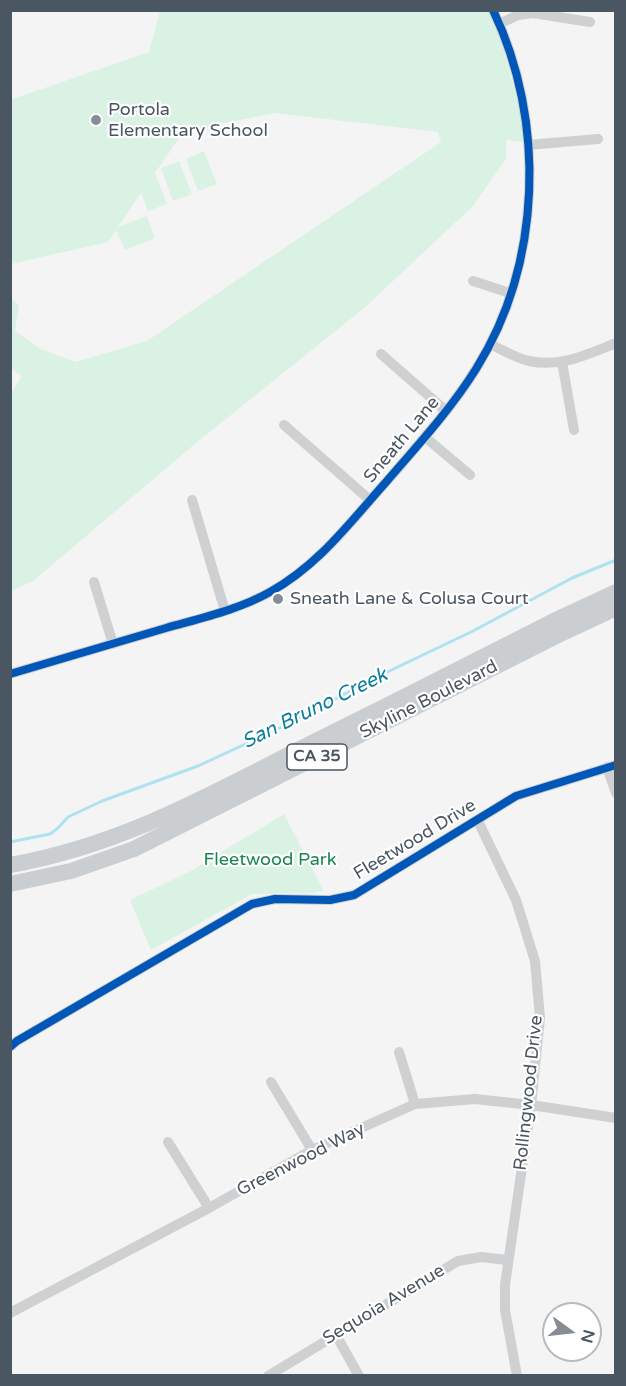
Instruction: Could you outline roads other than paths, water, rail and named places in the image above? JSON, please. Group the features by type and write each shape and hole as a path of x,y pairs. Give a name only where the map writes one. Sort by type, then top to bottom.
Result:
{"main road":[{"name":"Skyline Boulevard","path":"10,865 91,846 155,821 615,592"},
{"name":"Skyline Boulevard","path":"10,884 71,872 134,849 615,608"}],"street":[{"name":"Sneath Lane","path":"10,674 225,611 268,594 307,567 339,537 446,411 477,368 502,318 526,232 530,171 519,85 499,24 492,10"},
{"path":"499,24 518,15 532,13 590,22"},
{"path":"528,145 598,139"},
{"path":"473,281 510,293"},
{"path":"490,344 514,356 544,364 580,357 615,343"},
{"path":"381,354 446,411"},
{"path":"562,362 574,430"},
{"path":"284,425 370,500"},
{"path":"425,437 470,475"},
{"path":"192,500 225,611"},
{"path":"94,582 113,644"},
{"path":"611,766 615,793"},
{"name":"Fleetwood Drive","path":"10,1047 252,903 275,899 330,900 354,895 516,796 611,766"},
{"name":"Rollingwood Drive","path":"478,821 516,900 535,961 540,1018 531,1105 504,1285 505,1310 517,1376"},
{"path":"399,1052 415,1104"},
{"path":"271,1082 312,1150"},
{"name":"Greenwood Way","path":"10,1313 209,1208 312,1150 415,1104 474,1099 615,1118"},
{"path":"168,1142 209,1208"},
{"name":"Sequoia Avenue","path":"268,1376 458,1261 481,1257 507,1260"},
{"path":"336,1335 359,1376"}],"waterway":[{"name":"San Bruno Creek","path":"10,842 50,834 68,817 102,801 198,766 284,726 381,675 473,631 572,578 616,560"}],"place":[{"name":"Portola Elementary School","path":"96,120"},
{"name":"Sneath Lane & Colusa Court","path":"278,599"}],"park label":[{"name":"Fleetwood Park","path":"270,860"}]}
